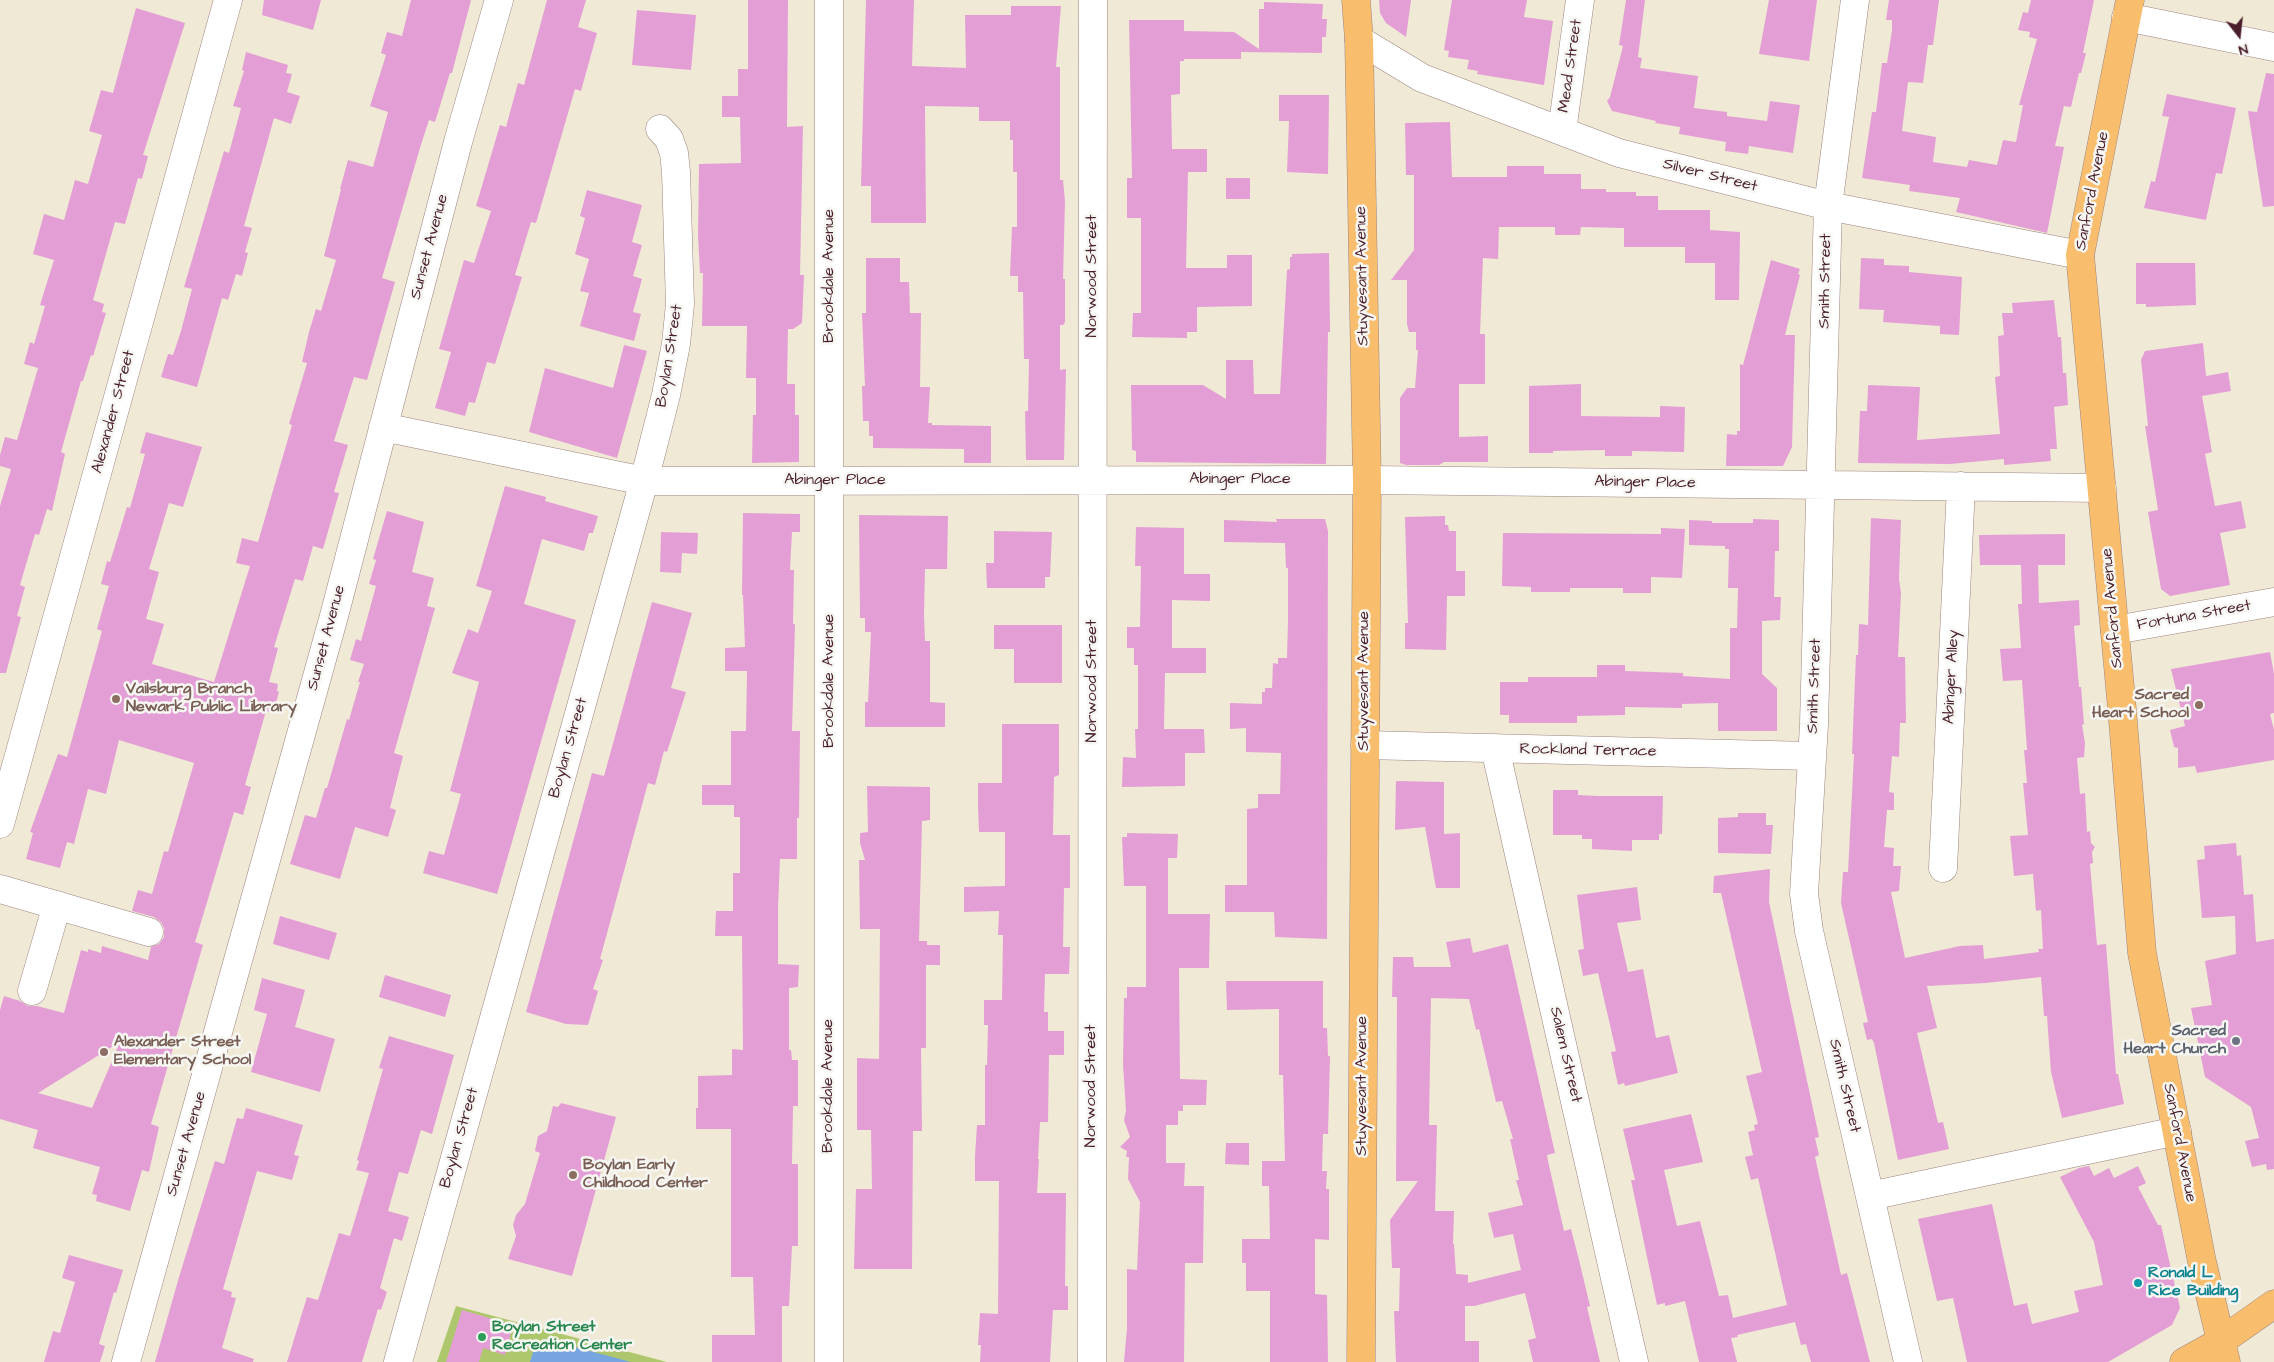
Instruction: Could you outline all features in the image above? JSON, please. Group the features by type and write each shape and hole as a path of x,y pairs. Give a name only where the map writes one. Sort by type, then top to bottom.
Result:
{"main road":[{"name":"Stuyvesant Avenue","path":"1356,0 1367,480 1361,1362"},
{"name":"Sanford Avenue","path":"2128,8 2080,254 2115,630 2142,953 2223,1352"},
{"path":"2184,1362 2223,1352 2274,1304"}],"street":[{"name":"Alexander Street","path":"0,824 228,0"},
{"name":"Sunset Avenue","path":"126,1362 331,626 458,142 499,0"},
{"name":"Brookdale Avenue","path":"829,0 829,1362"},
{"name":"Norwood Street","path":"1092,1362 1093,0"},
{"name":"Mead Street","path":"1562,132 1580,0"},
{"name":"Smith Street","path":"1855,0 1828,206 1814,714 1804,894 1809,931 1908,1362"},
{"path":"2128,8 2274,47"},
{"name":"Silver Street","path":"1358,40 1422,78 1619,153 1828,206 2080,254"},
{"name":"Boylan Street","path":"398,1362 644,481 666,395 676,344 680,304 674,153 669,139 660,129"},
{"name":"Abinger Place","path":"383,427 644,481 1367,480 2102,488"},
{"name":"Abinger Alley","path":"1942,868 1961,486"},
{"name":"Fortuna Street","path":"2115,630 2274,602"},
{"name":"Rockland Terrace","path":"1365,746 1811,756"},
{"name":"Salem Street","path":"1496,748 1634,1362"},
{"path":"0,889 149,932"},
{"path":"32,991 57,905"},
{"path":"1870,1196 2177,1131"}],"green space":[{"path":"456,1306 667,1362 437,1362"}],"water":[{"path":"545,1339 631,1362 530,1362 535,1345"}],"building":[{"path":"264,0 321,0 313,30 262,15"},
{"path":"411,0 471,0 452,73 450,73 435,122 429,120 382,278 395,282 367,380 354,377 334,441 348,445 334,492 339,493 323,549 313,546 303,581 295,579 274,647 278,648 269,682 278,684 277,691 279,692 273,713 266,711 245,785 251,787 243,815 234,812 195,942 203,945 151,1124 159,1127 149,1172 142,1170 130,1211 96,1201 97,1195 92,1194 100,1167 33,1148 38,1130 0,1119 0,1010 4,996 20,1001 28,1006 37,1006 64,1013 81,950 88,952 88,949 101,953 102,946 148,960 151,947 159,944 164,937 164,928 161,922 154,917 132,911 138,890 152,894 164,851 168,852 194,763 119,740 106,794 88,789 74,844 67,842 60,868 26,859 33,833 30,832 58,754 67,757 102,631 97,629 109,586 101,584 107,561 110,562 127,507 130,508 145,454 140,453 146,432 202,447 183,507 169,503 149,569 159,572 146,619 164,624 152,664 214,682 250,566 236,563 242,538 258,542 292,425 289,424 307,363 302,362 309,332 316,309 321,311 336,260 324,256 348,160 373,167 388,112 370,106 386,55 381,53 387,32 402,36","holes":["120,1042 92,1108 38,1093"]},
{"path":"547,0 586,0 578,27 597,33 581,91 575,89 536,223 531,222 515,275 522,277 495,364 487,362 475,403 469,402 465,416 435,408 451,352 439,349 464,260 474,263 491,211 476,206 500,125 506,127 518,83 524,85"},
{"path":"748,0 788,0 787,127 803,126 800,275 804,275 802,323 793,329 788,329 787,384 795,384 795,415 799,415 799,462 752,463 753,415 756,415 756,378 746,378 747,326 702,326 703,273 700,273 698,236 699,164 741,163 740,117 722,117 722,96 738,96 738,69 748,69"},
{"path":"866,0 914,0 912,66 966,68 965,15 1011,15 1011,6 1061,6 1056,67 1060,67 1060,180 1063,180 1065,201 1063,279 1065,279 1065,322 1063,325 1060,325 1060,370 1066,369 1064,460 1026,460 1025,411 1028,411 1029,359 1024,359 1023,292 1018,292 1018,276 1010,276 1012,227 1017,227 1017,172 1013,172 1013,140 1010,140 1010,121 979,121 979,107 925,106 926,223 871,223 871,186 861,186"},
{"path":"1379,0 1411,0 1406,37 1386,23 1380,13"},
{"path":"1452,0 1527,0 1524,17 1553,21 1544,85 1477,74 1478,71 1467,69 1469,60 1448,57 1449,51 1444,50"},
{"path":"1626,0 1645,0 1638,57 1642,58 1640,68 1698,76 1694,108 1727,112 1727,116 1767,121 1770,101 1800,105 1793,153 1749,146 1748,154 1725,151 1726,142 1679,134 1680,127 1655,123 1656,121 1612,111 1607,101 1610,97 1623,46 1619,45"},
{"path":"1769,0 1817,0 1809,61 1759,54"},
{"path":"1889,0 1939,0 1933,45 1928,45 1923,83 1908,82 1902,131 1936,137 1933,162 1967,167 1969,160 1997,165 2003,140 2016,142 2023,105 2019,105 2037,39 2029,37 2030,32 2018,30 2023,12 2028,13 2031,0 2094,0 2083,53 2086,53 2081,73 2079,73 2071,107 2064,106 2055,146 2064,147 2047,233 1956,212 1960,198 1909,191 1910,185 1862,178 1872,112 1876,112 1882,63 1887,63 1892,30 1892,20 1886,20"},
{"path":"1264,2 1323,4 1322,19 1327,19 1326,37 1322,37 1322,53 1241,52 1241,59 1184,59 1184,61 1180,61 1180,94 1171,95 1172,149 1207,149 1207,172 1188,172 1186,268 1227,268 1227,255 1252,255 1252,306 1197,307 1197,332 1187,332 1187,338 1132,337 1133,313 1141,313 1141,218 1127,218 1127,178 1132,178 1129,20 1184,20 1184,31 1234,32 1259,49 1259,9 1264,9"},
{"path":"136,8 185,23 143,155 148,156 142,179 138,178 125,224 115,222 93,300 104,304 102,312 106,313 93,356 91,355 83,381 81,381 61,452 65,454 52,511 47,509 39,535 35,534 20,585 25,587 17,616 21,617 6,673 0,673 0,506 11,469 0,466 0,455 5,437 17,440 38,368 24,364 30,342 34,344 45,306 40,305 54,260 33,254 44,214 64,220 75,180 88,184 102,135 89,131 101,90 113,93"},
{"path":"637,10 696,15 691,70 632,65"},
{"path":"246,52 288,65 286,73 292,74 287,92 300,96 291,124 274,118 244,226 252,228 245,252 248,253 242,276 236,274 228,300 222,298 197,387 161,377 168,354 173,355 181,331 192,289 184,287 224,151 229,153 241,108 233,106 244,71 242,70"},
{"path":"2266,73 2274,74 2274,206 2263,207 2248,111 2257,112"},
{"path":"2167,94 2236,108 2222,174 2216,173 2206,220 2144,208 2151,181 2155,182 2169,117 2162,116"},
{"path":"1279,95 1329,95 1328,174 1287,172 1289,121 1279,121"},
{"path":"1450,122 1452,177 1507,177 1507,166 1544,166 1544,174 1581,174 1581,189 1606,189 1606,192 1636,192 1636,196 1658,196 1658,210 1710,210 1710,230 1740,232 1739,300 1715,300 1715,263 1685,263 1685,247 1624,247 1624,228 1581,227 1580,235 1555,235 1555,227 1499,227 1498,259 1483,258 1480,334 1485,334 1485,384 1459,384 1459,437 1488,436 1488,462 1444,462 1439,465 1406,465 1400,463 1400,398 1407,388 1415,388 1418,350 1416,350 1416,332 1409,332 1407,324 1407,280 1391,280 1414,250 1414,175 1406,175 1405,123"},
{"path":"1226,178 1250,178 1250,199 1226,199"},
{"path":"587,190 642,205 632,242 642,245 633,276 642,279 633,312 641,314 634,341 580,326 589,293 580,291 589,259 575,254 585,218 580,216"},
{"path":"1329,253 1330,332 1328,332 1326,464 1136,462 1136,451 1132,450 1131,385 1203,385 1226,399 1226,360 1253,360 1254,394 1280,394 1287,270 1290,269 1290,257 1292,257 1292,254"},
{"path":"866,258 900,258 900,282 909,282 910,313 921,313 920,387 930,387 928,423 932,423 932,425 991,426 991,463 964,463 964,449 873,448 873,436 869,436 869,421 863,421 862,386 865,386 862,313 866,313"},
{"path":"1861,258 1884,259 1884,265 1909,266 1909,272 1962,277 1959,335 1940,334 1940,326 1883,322 1884,310 1859,309"},
{"path":"1771,260 1800,269 1785,335 1795,335 1792,447 1783,466 1726,466 1727,434 1737,435 1737,431 1740,431 1740,364 1743,365"},
{"path":"2136,263 2195,263 2196,305 2146,307 2146,304 2136,304"},
{"path":"2054,300 2058,337 2061,337 2063,373 2066,373 2068,405 2054,407 2057,449 2050,449 2051,461 2004,465 2004,459 1950,464 1858,463 1860,411 1867,411 1868,385 1920,387 1917,440 2000,434 1995,377 2000,376 1998,336 2004,335 2002,313 2013,313 2012,303"},
{"path":"2203,343 2206,376 2228,372 2231,391 2202,396 2212,452 2205,454 2215,506 2241,501 2246,528 2220,533 2230,585 2170,596 2161,589 2148,512 2158,510 2145,426 2148,426 2141,360 2145,351"},
{"path":"624,345 647,351 617,458 529,432 545,368 613,388"},
{"path":"1581,384 1581,416 1660,417 1660,406 1685,407 1684,452 1632,451 1632,456 1605,456 1605,450 1529,453 1529,386"},
{"path":"505,486 546,497 545,501 598,516 593,533 589,533 584,551 542,539 524,604 576,620 497,894 423,873 429,851 444,855 461,794 450,791 479,682 452,673 468,629 478,633 492,591 476,586"},
{"path":"387,511 424,522 412,572 434,578 427,606 435,608 394,753 403,756 390,808 396,810 388,837 355,827 340,879 290,864 305,815 316,818 360,682 358,682 364,664 350,660 356,639 361,641 376,586 369,584 376,560 373,559"},
{"path":"743,513 800,514 800,532 792,532 790,570 794,570 793,624 795,624 792,731 800,731 797,859 780,859 778,907 778,964 799,965 798,987 789,988 789,1050 791,1050 792,1060 798,1060 798,1106 793,1106 792,1164 798,1164 798,1246 792,1246 789,1306 782,1306 782,1362 712,1362 712,1335 755,1335 753,1277 731,1277 731,1129 696,1129 698,1076 732,1075 732,1049 743,1050 742,936 715,936 716,911 733,911 733,873 740,873 740,817 734,817 734,805 702,805 702,785 731,785 731,731 746,731 747,671 725,671 725,648 745,647 742,595"},
{"path":"859,515 948,516 947,569 925,569 924,615 925,641 930,641 930,702 945,703 945,727 865,727 865,702 868,702 871,632 865,632 865,618 860,618"},
{"path":"1445,516 1445,525 1448,525 1449,531 1456,531 1456,571 1465,571 1465,596 1447,596 1446,650 1405,649 1405,623 1408,623 1405,517"},
{"path":"1871,518 1901,520 1899,579 1901,593 1898,657 1905,657 1906,723 1900,723 1899,757 1892,756 1889,792 1894,793 1894,810 1887,810 1884,847 1894,848 1893,866 1901,866 1899,891 1891,892 1905,958 1960,946 1983,945 1984,959 2039,952 2038,949 2043,949 2041,910 2036,911 2033,874 2014,876 2010,836 2028,835 2023,783 2027,783 2024,750 2027,750 2022,680 2003,681 2000,649 2021,648 2018,604 2022,604 2021,565 1980,565 1979,535 2065,534 2065,565 2038,565 2039,603 2079,600 2080,625 2074,626 2085,743 2084,757 2077,758 2080,794 2085,793 2087,832 2090,831 2091,843 2095,847 2092,852 2093,863 2090,864 2097,945 2106,944 2116,1074 2118,1074 2124,1104 2062,1118 2051,1072 2047,1016 2044,1016 2041,977 1986,983 1927,986 1937,1028 1917,1033 1938,1123 1943,1122 1949,1149 1898,1160 1874,1043 1872,1039 1867,1040 1863,1023 1868,1022 1841,903 1843,872 1848,872 1854,754 1852,754 1856,655 1858,655 1859,624 1868,625"},
{"path":"1276,519 1325,519 1328,531 1327,939 1275,937 1274,912 1225,912 1225,885 1247,885 1247,809 1258,808 1258,794 1280,794 1281,753 1246,752 1246,728 1230,729 1230,703 1262,704 1262,692 1265,692 1265,688 1272,688 1273,663 1278,664 1278,658 1287,658 1288,568 1286,568 1285,543 1224,542 1224,520 1277,522"},
{"path":"1753,519 1779,520 1779,551 1775,551 1774,597 1781,597 1780,620 1762,621 1762,674 1777,688 1777,731 1718,731 1718,703 1682,704 1682,708 1625,707 1625,715 1577,716 1577,723 1509,723 1509,715 1500,715 1500,682 1528,682 1528,677 1597,677 1597,665 1625,665 1625,671 1683,673 1683,676 1730,679 1730,628 1737,628 1738,588 1728,588 1729,549 1725,549 1725,546 1689,545 1689,520 1712,521 1712,523 1753,523"},
{"path":"1136,527 1184,528 1184,574 1210,574 1210,601 1172,600 1172,648 1206,648 1206,673 1165,673 1164,729 1204,729 1205,753 1185,753 1185,786 1122,787 1123,757 1136,758 1135,729 1138,729 1138,665 1134,665 1134,648 1127,648 1127,627 1140,627 1141,566 1135,566"},
{"path":"1661,528 1685,529 1682,578 1651,577 1651,593 1623,593 1623,588 1570,588 1570,592 1531,592 1531,587 1502,586 1503,533 1661,534"},
{"path":"994,531 1052,532 1050,577 1045,577 1045,588 987,588 986,563 994,563"},
{"path":"661,532 698,533 697,554 682,553 681,573 660,572"},
{"path":"652,602 692,613 671,688 686,692 667,752 664,751 655,785 648,783 600,959 603,960 593,989 598,991 588,1025 566,1024 526,1012 592,773 604,776"},
{"path":"994,625 1062,625 1062,683 1014,683 1014,649 994,649"},
{"path":"2270,652 2274,674 2274,713 2270,714 2274,730 2274,760 2197,773 2195,766 2178,768 2178,748 2174,747 2170,730 2185,726 2171,669"},
{"path":"1002,724 1059,724 1059,775 1054,777 1053,835 1070,835 1070,888 1064,888 1063,947 1070,947 1069,974 1045,974 1044,1012 1048,1012 1048,1031 1064,1031 1064,1055 1049,1055 1048,1122 1040,1122 1037,1193 1066,1193 1065,1286 1068,1286 1068,1310 1053,1310 1050,1362 980,1362 981,1345 978,1345 980,1313 998,1314 999,1181 975,1181 975,1156 977,1125 985,1125 985,1065 987,1065 988,1025 984,1025 984,1000 1002,1000 1003,935 998,935 999,911 964,912 964,887 1005,886 1005,832 979,832 978,807 978,783 1002,783"},
{"path":"1396,781 1444,782 1444,834 1460,833 1460,888 1436,888 1425,827 1395,830"},
{"path":"867,786 930,787 930,820 922,821 919,941 927,941 927,945 940,945 940,965 926,965 926,1048 921,1048 922,1131 913,1131 912,1269 854,1269 856,1189 872,1189 871,1130 857,1130 857,1058 879,1059 880,929 860,929 859,860 865,860 860,843 860,833 868,832"},
{"path":"1553,790 1578,790 1578,795 1663,796 1662,834 1659,834 1659,840 1632,840 1632,851 1592,849 1592,839 1582,839 1582,835 1553,835"},
{"path":"1738,813 1766,813 1766,825 1773,825 1771,854 1718,853 1718,818 1738,817"},
{"path":"1127,833 1178,834 1177,858 1168,858 1168,914 1210,914 1209,968 1179,968 1180,1079 1207,1080 1206,1105 1183,1105 1183,1111 1178,1111 1178,1125 1166,1125 1166,1163 1185,1163 1184,1186 1204,1186 1203,1263 1185,1263 1184,1362 1124,1362 1127,1328 1127,1269 1137,1270 1140,1202 1128,1179 1129,1157 1126,1157 1127,1151 1120,1147 1130,1137 1124,1120 1126,1111 1123,1064 1124,998 1127,998 1127,987 1146,987 1146,886 1124,886 1122,837 1127,837"},
{"name":"Sacred Heart Church","path":"2236,843 2237,856 2241,855 2244,895 2253,894 2256,942 2274,939 2274,1169 2267,1170 2266,1164 2252,1167 2245,1141 2259,1138 2251,1107 2205,1077 2191,1008 2212,1005 2205,961 2236,954 2235,916 2202,918 2197,860 2205,859 2204,846"},
{"path":"1770,869 1769,902 1819,1137 1815,1138 1819,1155 1815,1157 1841,1275 1847,1273 1870,1362 1811,1362 1806,1344 1801,1345 1795,1322 1731,1338 1737,1362 1699,1362 1685,1301 1665,1306 1665,1303 1657,1305 1631,1180 1635,1180 1623,1129 1691,1114 1703,1162 1664,1170 1677,1226 1700,1221 1719,1296 1728,1295 1733,1318 1787,1305 1758,1178 1751,1180 1745,1157 1753,1155 1748,1132 1755,1130 1754,1125 1758,1124 1746,1076 1762,1072 1721,893 1713,893 1714,876"},
{"path":"1637,887 1641,920 1617,923 1628,972 1643,969 1656,1038 1669,1035 1678,1073 1625,1086 1624,1083 1618,1085 1611,1052 1616,1051 1598,973 1583,976 1578,950 1584,949 1577,895"},
{"path":"280,916 337,933 329,960 273,944"},
{"path":"1470,938 1473,953 1508,944 1555,1153 1547,1155 1548,1161 1564,1231 1571,1229 1590,1306 1587,1307 1600,1362 1533,1362 1528,1340 1536,1338 1525,1293 1474,1306 1465,1306 1465,1341 1479,1341 1479,1362 1396,1362 1394,1311 1399,1311 1400,1268 1392,1268 1390,1220 1418,1181 1396,1181 1397,997 1392,997 1393,957 1413,957 1414,967 1451,967 1446,942","holes":["1431,998 1469,999 1476,1030 1479,1029 1496,1102 1502,1101 1513,1139 1510,1139 1519,1180 1516,1180 1523,1205 1488,1213 1494,1238 1513,1234 1521,1270 1468,1283 1468,1275 1456,1274 1453,1244 1454,1211 1435,1211 1437,1125 1429,1125"]},
{"path":"385,975 451,995 445,1017 379,997"},
{"path":"262,978 305,990 295,1027 335,1039 320,1092 251,1072 267,1014 254,1010"},
{"path":"1226,981 1323,981 1323,1028 1327,1028 1328,1056 1330,1056 1328,1134 1323,1134 1322,1171 1327,1171 1326,1189 1329,1189 1329,1240 1315,1239 1315,1294 1327,1295 1328,1362 1270,1362 1270,1291 1246,1291 1246,1263 1242,1263 1242,1239 1270,1239 1269,1186 1262,1186 1262,1161 1285,1161 1283,1075 1279,1075 1279,1009 1227,1010"},
{"path":"389,1036 454,1055 432,1134 421,1130 408,1174 399,1172 388,1211 409,1217 402,1241 394,1238 380,1288 387,1292 381,1310 378,1309 362,1362 287,1362 307,1297 318,1300 339,1233 350,1236 369,1173 356,1170 359,1161 357,1160 383,1069 379,1068"},
{"path":"561,1103 616,1117 572,1276 508,1259 516,1236 513,1225 516,1215 525,1204 540,1153 535,1151 538,1136 547,1131 553,1106 558,1107"},
{"path":"246,1108 303,1125 294,1155 299,1156 292,1180 257,1171 223,1289 232,1292 231,1297 236,1298 222,1348 254,1359 253,1362 155,1362 215,1161 224,1164 237,1118 243,1119"},
{"path":"1226,1143 1249,1143 1249,1165 1225,1164"},
{"path":"2089,1166 2094,1176 2109,1168 2114,1178 2138,1166 2146,1183 2138,1187 2158,1225 2161,1225 2180,1308 2172,1325 2108,1362 1967,1362 1953,1298 1937,1301 1918,1219 1992,1204 2014,1306 2027,1303 2032,1324 2079,1312 2074,1291 2103,1285 2094,1242 2060,1177 2079,1168"},
{"path":"69,1255 123,1270 116,1293 114,1292 99,1344 105,1346 100,1362 44,1362 53,1331 60,1333 75,1282 62,1278"},
{"name":"Boylan Street Recreation Center","path":"462,1310 513,1325 505,1355 483,1348 479,1362 446,1362"}],"place":[{"name":"Vailsburg Branch Newark Public Library","path":"116,699"},
{"name":"Sacred Heart School","path":"2199,705"},
{"name":"Sacred Heart Church","path":"2236,1041"},
{"name":"Alexander Street Elementary School","path":"104,1052"},
{"name":"Boylan Early Childhood Center","path":"573,1175"},
{"name":"Ronald L Rice Building","path":"2138,1283"},
{"name":"Boylan Street Recreation Center","path":"482,1337"}]}
